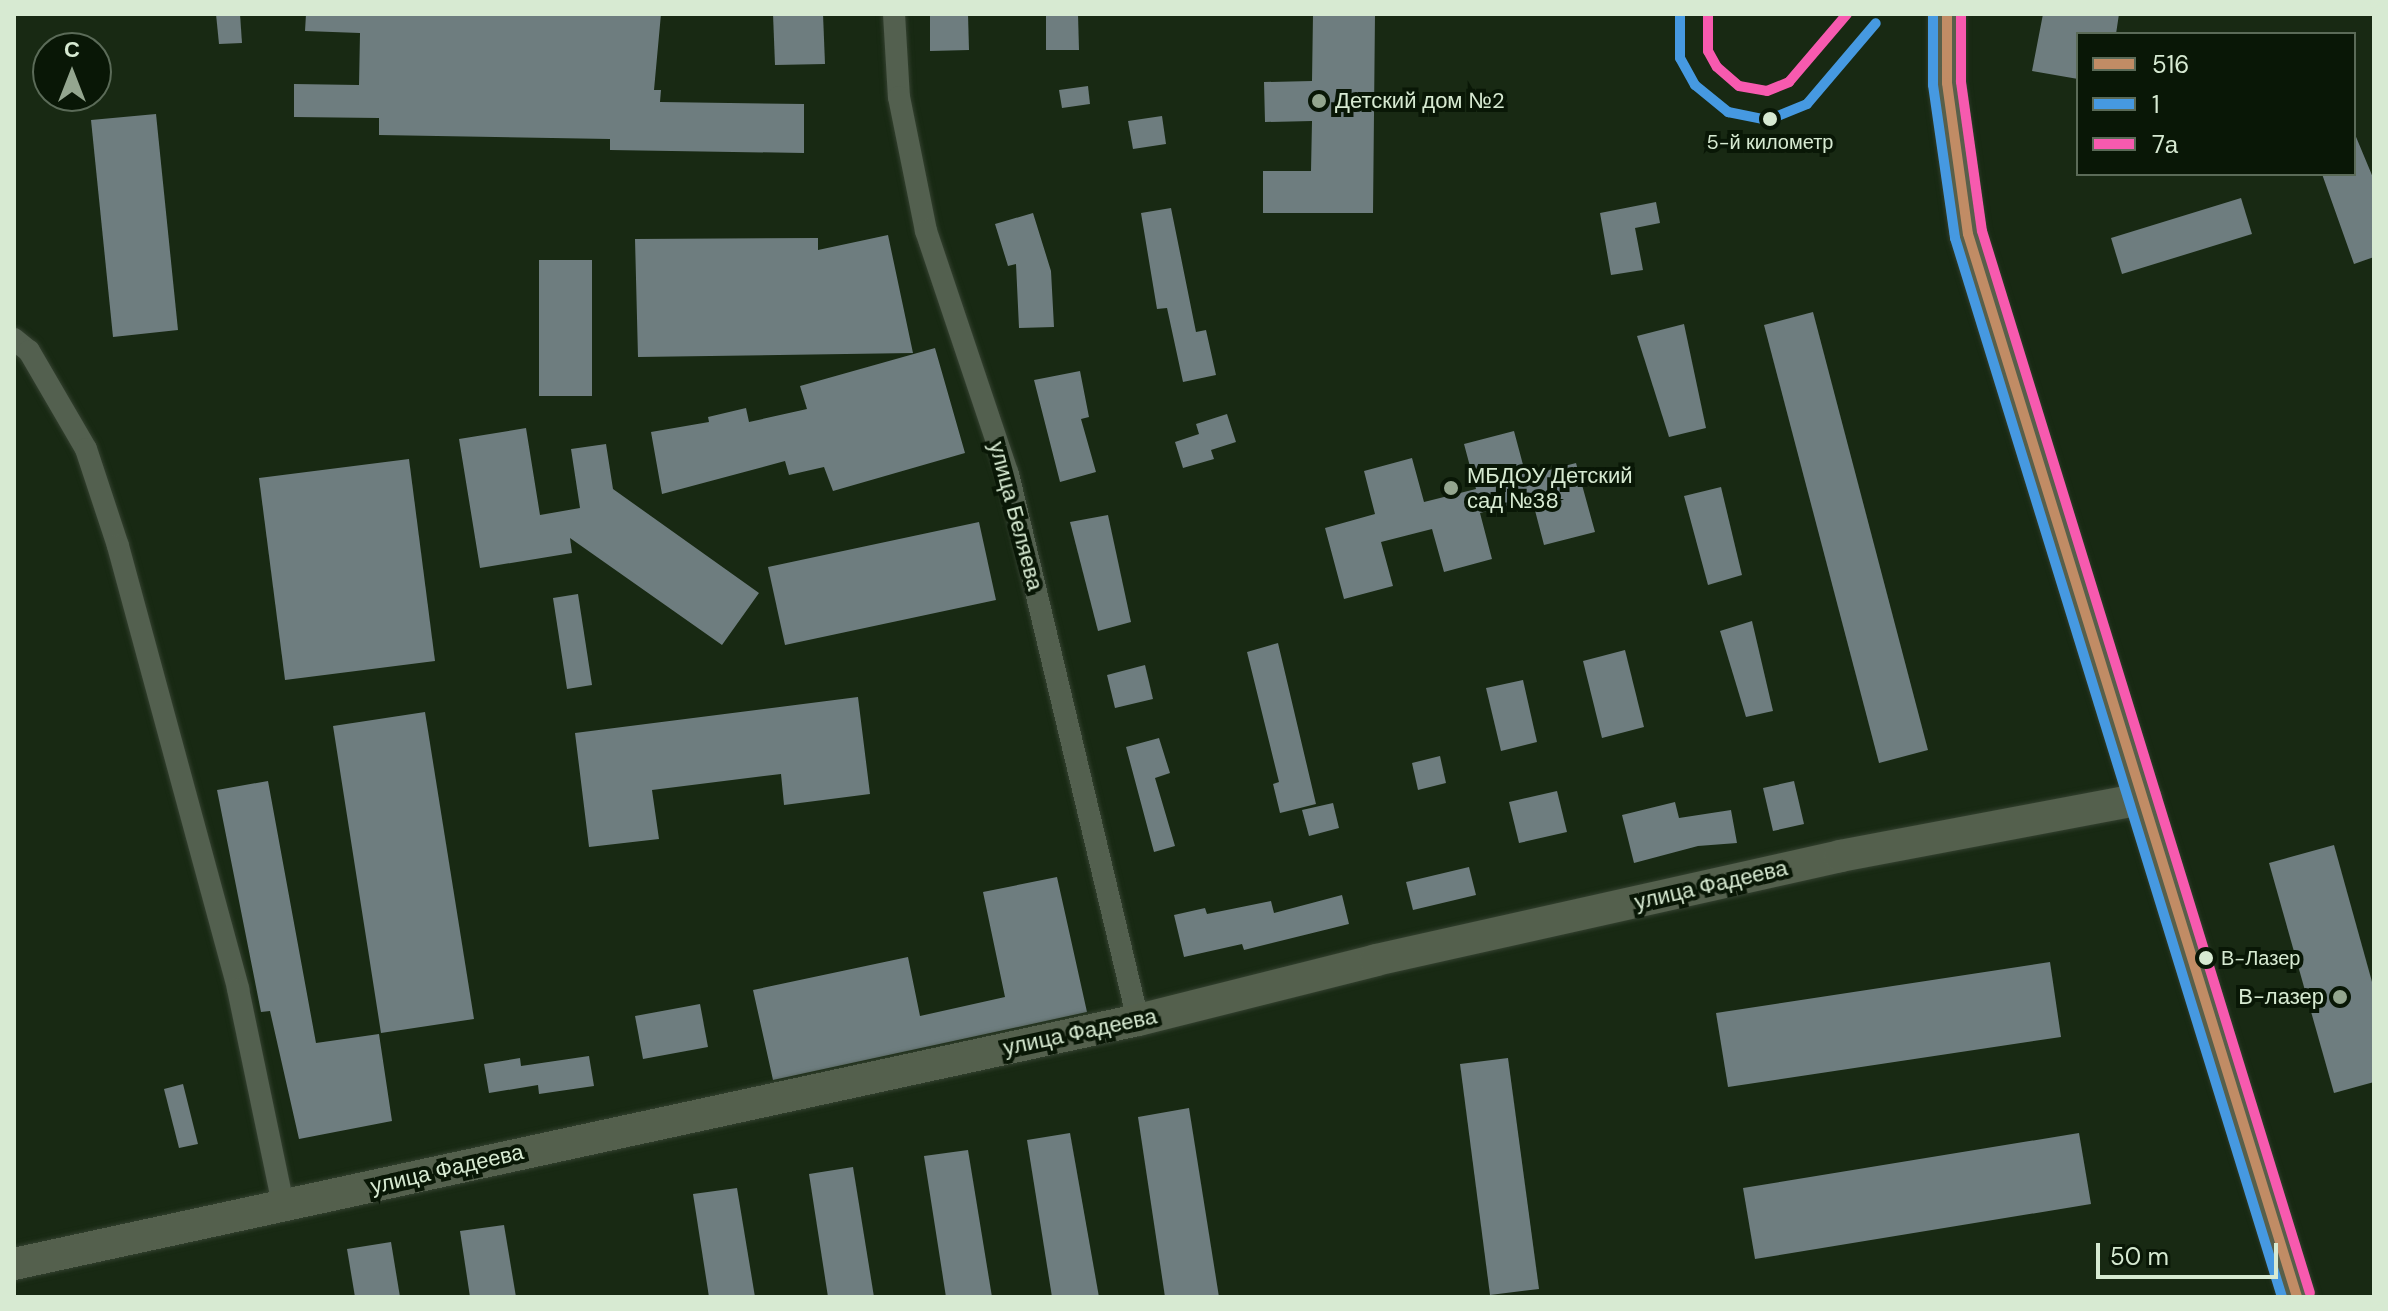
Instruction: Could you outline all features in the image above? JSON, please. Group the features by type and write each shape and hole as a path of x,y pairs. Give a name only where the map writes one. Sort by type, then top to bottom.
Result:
{"highway":[{"path":"1947,14 1947,83 1968,234 2146,798 2297,1297"}],"main road":[{"name":"улица Фадеева","path":"14,1264 1138,1020 1376,960 1840,856 2146,798"}],"street":[{"name":"улица Беляева","path":"894,14 899,97 926,231 1008,474 1138,1020"},
{"path":"14,339 29,351 86,449 118,546 238,989 283,1205"}],"building":[{"path":"216,14 240,14 242,43 219,44"},
{"path":"306,14 661,14 654,90 661,90 660,102 804,104 804,153 610,150 610,139 379,135 379,118 294,117 294,84 359,85 360,33 305,31"},
{"path":"773,14 823,14 825,64 775,65"},
{"path":"930,14 968,14 969,50 930,51"},
{"path":"1046,14 1078,14 1079,50 1046,50"},
{"name":"Детский дом №2","path":"1313,14 1375,14 1373,213 1263,213 1263,171 1311,171 1312,121 1265,122 1264,82 1312,81"},
{"path":"2043,14 2119,14 2116,32 2076,32 2076,79 2032,71"},
{"path":"1088,86 1090,104 1062,108 1059,90"},
{"path":"156,114 178,330 113,337 91,120"},
{"path":"1162,116 1166,144 1133,149 1128,121"},
{"path":"2356,137 2374,180 2374,257 2354,264 2323,176 2356,176"},
{"path":"2241,198 2252,234 2122,274 2111,238"},
{"path":"1656,202 1660,223 1635,228 1643,270 1611,275 1600,213"},
{"path":"1171,208 1196,332 1206,330 1216,375 1183,382 1167,308 1157,309 1141,213"},
{"path":"1033,213 1051,271 1054,327 1019,328 1016,264 1008,266 995,224"},
{"path":"888,235 913,353 638,357 635,239 818,238 818,250"},
{"path":"539,260 592,260 592,396 539,396"},
{"path":"1813,312 1928,750 1879,763 1764,325"},
{"path":"1684,324 1706,428 1669,437 1637,336"},
{"path":"935,348 965,453 833,491 824,467 789,475 785,461 662,494 651,432 709,422 708,417 746,408 749,422 807,409 800,386"},
{"path":"1080,371 1089,417 1081,419 1096,472 1060,482 1034,380"},
{"path":"1227,414 1236,442 1211,450 1214,459 1183,468 1175,442 1199,434 1196,424"},
{"path":"526,428 540,515 580,508 571,449 606,444 613,489 759,593 722,645 570,538 572,553 480,568 459,439"},
{"path":"1514,431 1526,476 1576,463 1595,532 1544,545 1532,499 1480,513 1492,559 1444,572 1432,529 1381,542 1393,586 1344,599 1325,528 1375,514 1364,471 1412,458 1424,502 1476,489 1464,444"},
{"path":"409,459 435,661 285,680 259,478"},
{"path":"1721,487 1742,575 1708,585 1684,496"},
{"path":"1108,515 1131,622 1098,631 1070,522"},
{"path":"979,522 996,600 785,645 768,567"},
{"path":"578,594 592,685 567,689 553,598"},
{"path":"1752,621 1773,711 1746,717 1720,631"},
{"path":"1278,643 1316,804 1280,813 1273,784 1279,782 1247,652"},
{"path":"1625,650 1644,727 1602,738 1583,661"},
{"path":"1145,665 1153,699 1115,708 1107,675"},
{"path":"1523,680 1537,742 1501,751 1486,688"},
{"path":"858,697 870,794 784,805 781,774 652,790 659,839 589,847 575,733"},
{"path":"425,712 474,1019 381,1033 333,726"},
{"path":"1159,738 1170,773 1155,778 1175,846 1154,852 1126,747"},
{"path":"1440,756 1446,783 1418,790 1412,763"},
{"path":"268,781 316,1043 379,1034 392,1121 299,1139 270,1011 261,1012 217,790"},
{"path":"1794,781 1804,824 1773,831 1763,788"},
{"path":"1557,791 1567,832 1519,843 1509,802"},
{"path":"1675,802 1679,818 1731,810 1737,843 1698,846 1634,863 1622,815"},
{"path":"1333,803 1339,828 1309,836 1302,810"},
{"path":"2334,845 2374,989 2374,1082 2334,1093 2269,863"},
{"path":"1469,867 1476,895 1413,910 1406,882"},
{"path":"1057,877 1087,1012 773,1080 753,990 908,957 920,1016 1005,997 983,892"},
{"path":"1342,895 1349,924 1244,950 1242,944 1184,957 1174,915 1205,908 1207,914 1271,901 1274,913"},
{"path":"2050,962 2061,1037 1728,1087 1716,1013"},
{"path":"700,1004 708,1047 643,1059 635,1016"},
{"path":"589,1056 594,1086 539,1094 538,1085 489,1093 484,1064 520,1058 521,1066"},
{"path":"1508,1058 1539,1289 1490,1295 1460,1064"},
{"path":"183,1084 198,1144 179,1148 164,1089"},
{"path":"1189,1108 1219,1297 1165,1297 1138,1117"},
{"path":"1070,1133 1099,1297 1052,1297 1027,1140"},
{"path":"2079,1133 2091,1204 1755,1259 1743,1188"},
{"path":"968,1150 992,1297 946,1297 924,1156"},
{"path":"853,1167 874,1297 828,1297 809,1174"},
{"path":"737,1188 755,1297 709,1297 693,1194"},
{"path":"504,1225 516,1297 470,1297 460,1231"},
{"path":"391,1242 400,1297 355,1297 347,1249"}],"transit line":[{"name":"1","path":"1680,14 1680,58 1695,85 1728,112 1768,120 1807,104 1876,23"},
{"name":"7а","path":"1708,14 1708,51 1717,67 1739,86 1767,91 1789,82 1847,14"},
{"name":"1","path":"1933,14 1933,85 1955,238 2282,1297"},
{"name":"516","path":"1947,14 1947,83 1968,234 2297,1297"},
{"name":"7а","path":"1961,14 1961,82 1982,231 2310,1293"}],"place":[{"name":"Детский дом №2","path":"1319,101"},
{"name":"5-й километр","path":"1770,119"},
{"name":"МБДОУ Детский сад №38","path":"1451,488"},
{"name":"В-Лазер","path":"2206,958"},
{"name":"В-лазер","path":"2340,997"}]}
